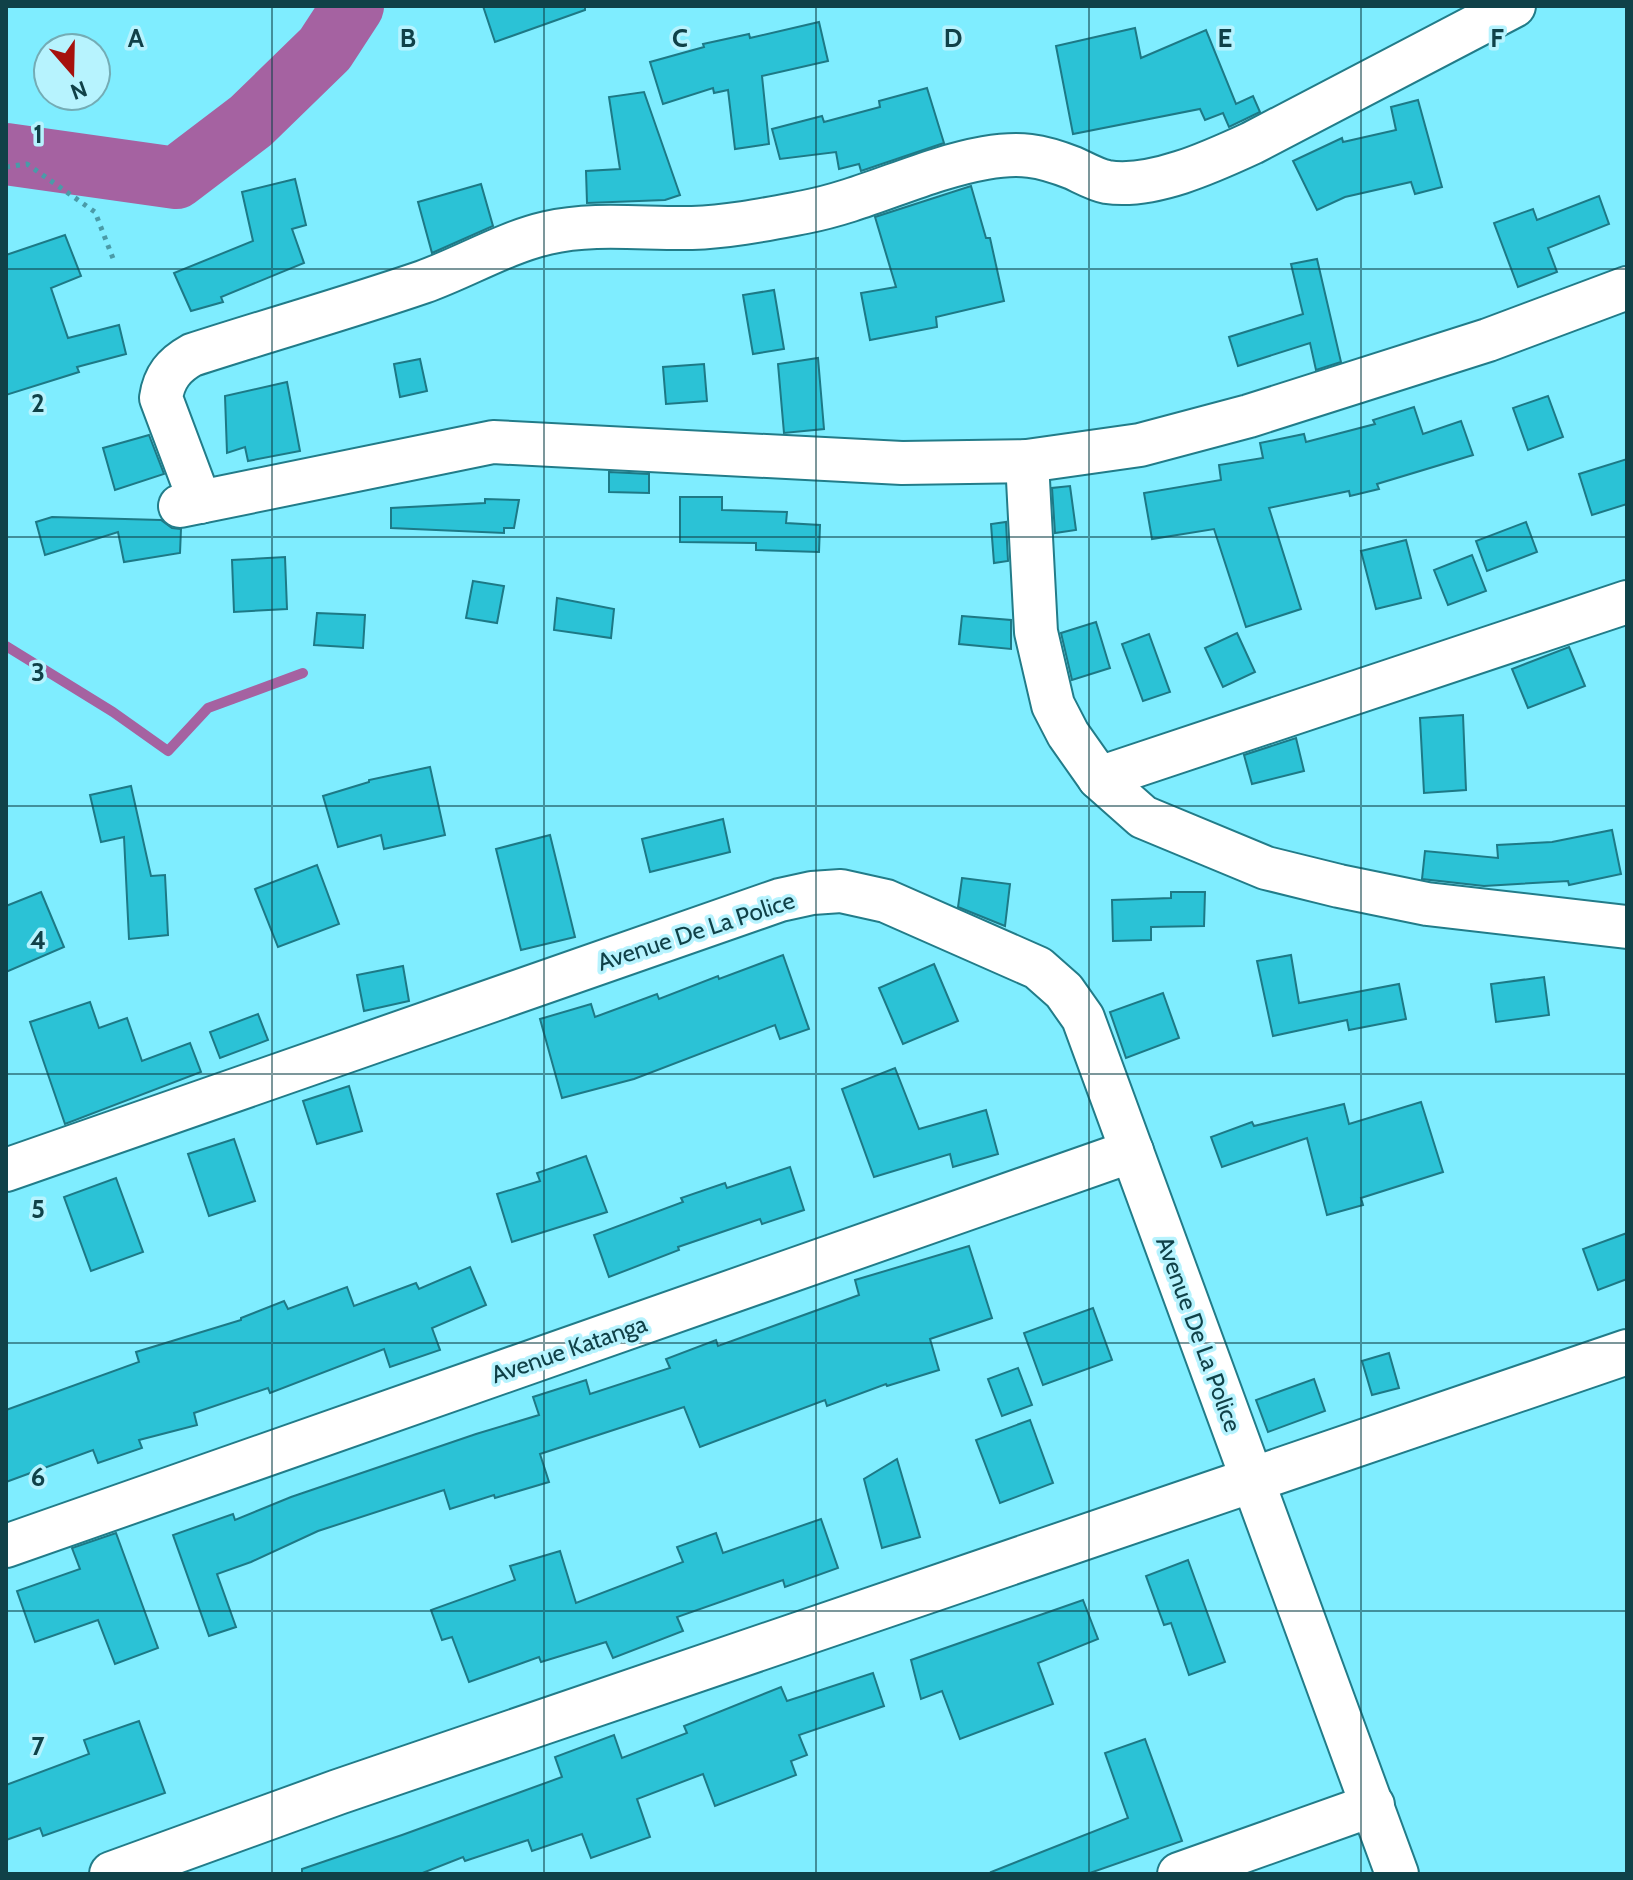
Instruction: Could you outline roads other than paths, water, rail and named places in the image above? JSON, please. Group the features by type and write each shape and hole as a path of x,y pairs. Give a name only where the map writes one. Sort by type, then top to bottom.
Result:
{"street":[{"path":"1514,6 1252,143 1210,162 1177,172 1139,181 1106,182 1057,162 1026,154 985,158 808,212 736,224 696,228 579,228 549,232 524,239 419,283 192,355 179,362 170,372 161,398 190,504 493,442 902,463 1027,461 1140,445 1249,416 1488,340 1627,288"},
{"path":"1027,461 1036,632 1053,705 1068,734 1099,778 1143,817 1266,868 1427,904 1627,927"},
{"path":"1099,778 1627,602"},
{"name":"Avenue De La Police","path":"6,1170 780,900 812,893 841,891 886,901 1038,968 1064,991 1083,1018 1397,1874"},
{"name":"Avenue Katanga","path":"6,1546 1132,1151"},
{"path":"112,1874 338,1792 1627,1352"},
{"path":"1179,1874 1373,1805"}],"waterway":[{"path":"6,154 176,178 251,121 325,49 353,6"},
{"path":"6,646 113,712 168,751 208,708 303,673"}]}
